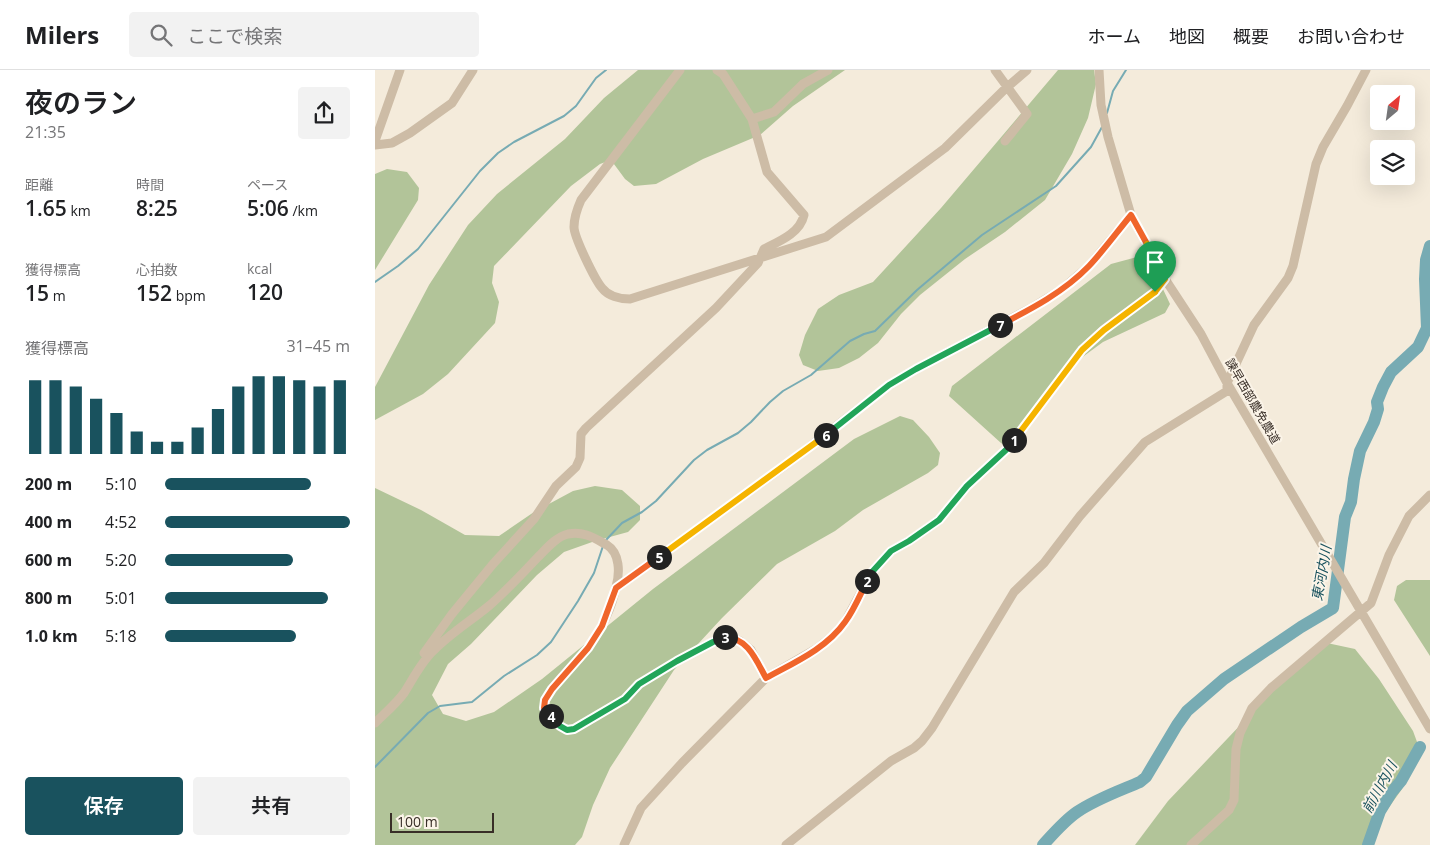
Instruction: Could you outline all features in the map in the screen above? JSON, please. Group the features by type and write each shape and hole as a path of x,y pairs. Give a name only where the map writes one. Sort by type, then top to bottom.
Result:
{"street":[{"path":"400,70 375,143 392,143 410,133 452,103 473,70"},
{"path":"680,70 581,200 575,215 574,228 576,239 602,288 611,295 622,299 630,299 825,237 945,148 1008,86 1027,70"},
{"path":"419,670 419,660 452,614 493,564 535,519 556,486 576,467 580,458 581,434 586,428 716,308 758,263 764,249 782,240 803,222 804,214 767,172 752,119 723,74 717,70"},
{"path":"752,119 774,112 803,84 828,70"},
{"path":"995,70 1027,114 1005,141"},
{"name":"諫早西部農免農道","path":"1099,70 1101,105 1108,137 1131,215 1165,279 1201,334 1227,383 1430,728"},
{"path":"786,845 891,762 923,741 1014,592 1044,562 1080,516 1145,442 1227,391 1227,383 1253,325 1281,289 1293,266 1316,164 1323,147 1365,70"},
{"path":"616,588 806,450 889,385 1063,289 1089,266 1131,215"},
{"path":"623,845 646,801 766,678 816,649 835,634 845,622 872,572 891,551 939,520 967,486 1007,449 1082,350 1104,330 1155,292 1165,279"},
{"path":"1191,845 1229,810 1234,800 1236,749 1252,708 1271,688 1371,603 1389,555 1409,516 1430,496"},
{"path":"375,723 402,695 433,650 490,605 512,585 548,546 569,534 581,533 590,535 610,547 616,558 619,572 616,588 602,626 588,648 552,689 545,700 544,708 560,726 567,730 574,729 625,699 639,684 722,637 732,637 751,650 766,678"}],"green space":[{"path":"638,70 845,70 793,106 760,135 703,159 656,184 634,186 625,179 611,160 600,164 571,186 494,266 492,283 499,302 495,323 448,374 423,394 375,420 375,387 429,285 468,225 497,194 565,139 604,98"},
{"path":"1058,70 1094,70 1096,84 1088,118 1072,154 1045,200 920,295 901,314 878,343 859,358 839,368 818,371 803,365 799,355 805,335 818,309 839,295 873,282 941,208"},
{"path":"387,169 407,172 419,188 418,200 375,270 375,174"},
{"path":"1137,257 1153,268 1170,304 1165,313 1103,342 1073,364 1019,442 1011,449 1001,443 949,396 952,386 1111,264"},
{"path":"900,416 913,420 929,437 940,453 938,465 928,473 863,510 835,531 777,564 722,618 674,670 610,768 593,805 582,837 575,845 375,845 375,488 421,510 465,535 499,536 534,512 573,491 595,486 622,490 640,506 640,520 628,532 564,552 537,575 471,644 448,664 432,695 443,714 466,721 494,712 542,679 653,589 854,439"},
{"path":"1406,580 1430,580 1430,656 1394,600 1397,586"},
{"path":"1327,643 1355,649 1379,679 1413,731 1420,750 1402,789 1362,845 1135,845 1168,801 1289,674"}],"waterway":[{"path":"375,282 418,249 480,171 498,153 514,142 564,116 576,106 596,78 606,70"},
{"path":"1107,113 1113,91 1126,70"},
{"path":"606,540 622,523 642,512 656,501 694,460 707,450 738,433 783,391 811,375 850,341 875,331 917,290 982,235 1056,186 1091,147 1102,127"},
{"name":"東河内川","path":"1043,845 1063,823 1084,807 1140,782 1146,777 1187,711 1224,679 1301,627 1333,608 1345,517 1351,502 1360,451 1374,422 1378,409 1377,402 1391,372 1418,347 1427,328 1425,279 1426,260 1430,246"},
{"path":"375,767 428,713 440,706 472,702 504,676 537,655 551,642 594,573 603,546"},
{"name":"前川内川","path":"1368,845 1380,811 1401,781 1420,747"}],"route":[{"path":"1131,215 1165,279 1160,288 1155,292 1139,302 1082,350 1007,449 967,486 939,520 891,551 872,572 845,622 835,634 816,649 766,678 751,650 732,637 722,637 639,684 625,699 574,729 567,730 560,726 544,708 545,700 552,689 588,648 602,626 616,588 806,450 889,385 1063,289 1089,266 1131,215"}]}
